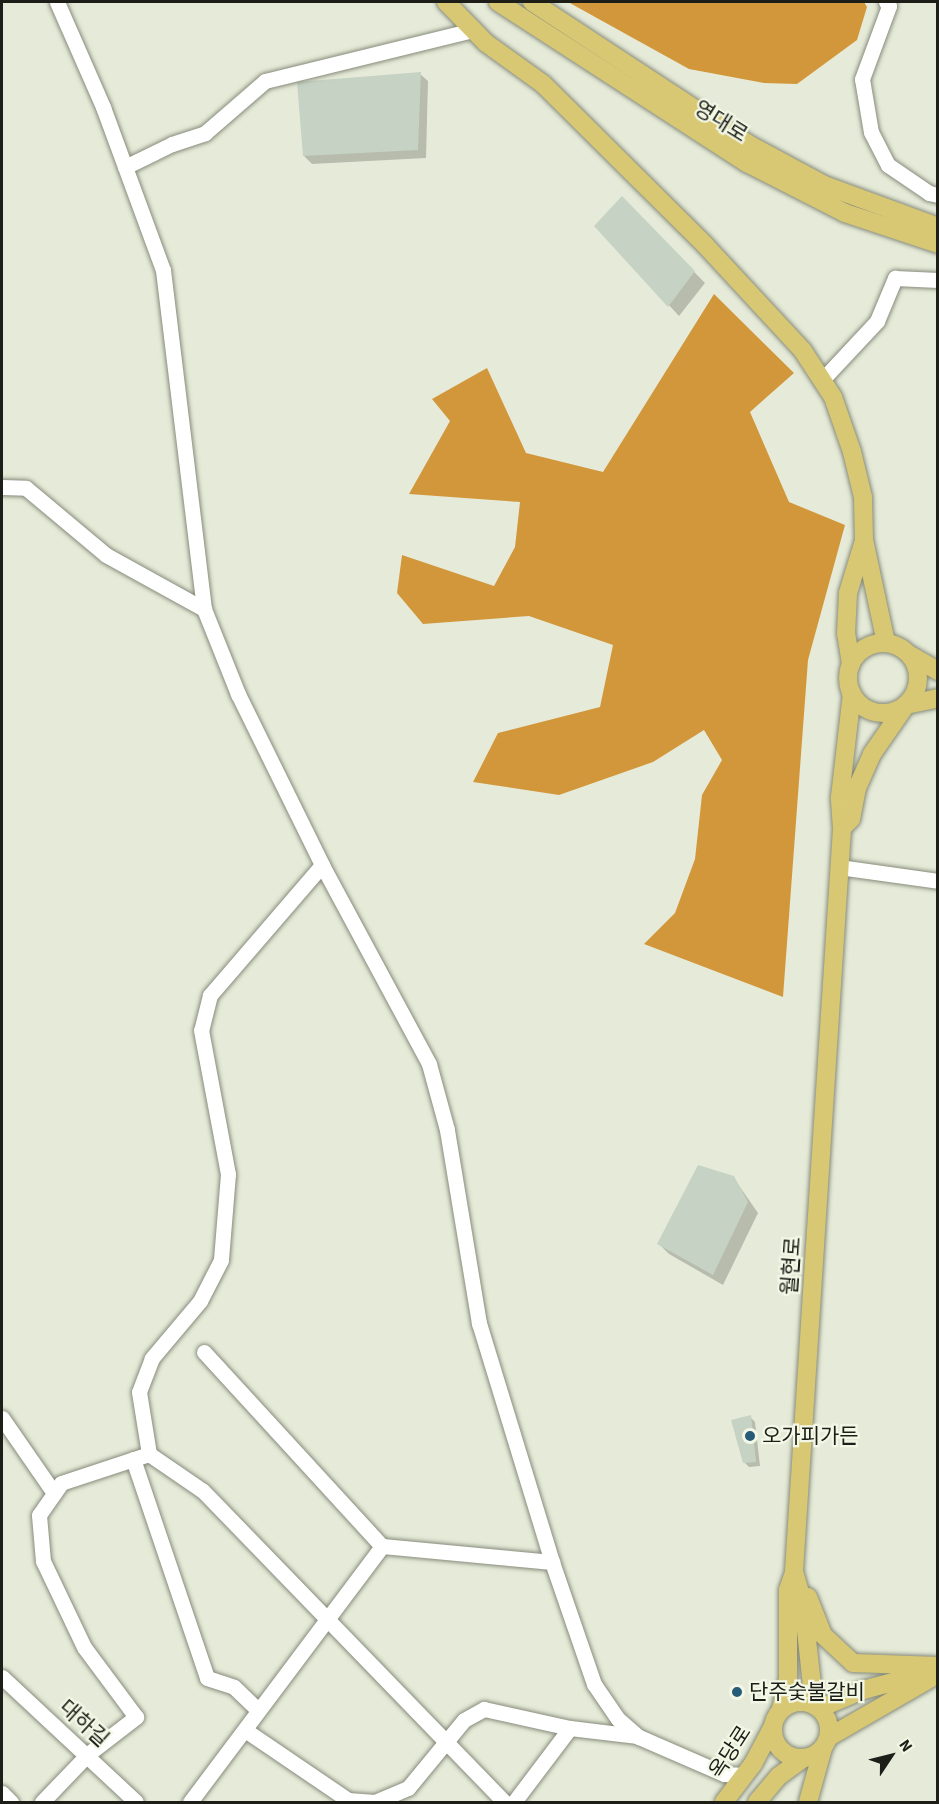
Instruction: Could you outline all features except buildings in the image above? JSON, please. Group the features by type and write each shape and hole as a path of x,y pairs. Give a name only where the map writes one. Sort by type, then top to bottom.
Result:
{"main road":[{"path":"446,2 472,30 543,84 705,245 803,351 833,397 852,452 863,497 864,540 886,643"},
{"name":"영대로","path":"498,2 747,164 845,213 938,244"},
{"name":"영대로","path":"532,2 748,144 824,185 938,227"},
{"path":"851,664 846,634 848,593 864,540"},
{"path":"842,829 840,797 852,694 848,674 851,664 865,648 886,643 907,652 938,671"},
{"path":"842,829 851,819 857,788 872,754 918,685 914,661 907,652"},
{"path":"852,694 867,709 877,713 898,711 906,705 938,698"},
{"name":"월현로","path":"817,1706 802,1603 794,1571 842,829"},
{"path":"794,1571 823,1635 853,1663 938,1670"},
{"name":"옥당로","path":"724,1803 744,1775 777,1718 788,1678 788,1590 794,1571"},
{"path":"804,1758 781,1750 777,1718 797,1701 817,1706 863,1689 938,1670"},
{"path":"757,1803 780,1776 804,1758 938,1670"},
{"path":"808,1803 826,1742 828,1720 817,1706"},
{"path":"803,1803 804,1758"}],"street":[{"path":"57,2 125,167 163,270 204,609 238,694 322,866 429,1064 447,1130 479,1323 552,1562 594,1683 618,1719 639,1737"},
{"path":"886,2 889,6 862,79 871,132 888,165 929,193 938,195"},
{"path":"125,167 172,144 205,133 266,81 472,30"},
{"path":"822,380 877,321 895,278 938,280"},
{"path":"2,487 26,488 106,555 204,609"},
{"path":"322,866 210,995 201,1030 228,1174 221,1260 200,1301 152,1358 139,1392 149,1454 203,1491 504,1803"},
{"path":"839,867 938,881"},
{"path":"204,1352 382,1546 552,1562"},
{"path":"2,1418 54,1493"},
{"path":"42,1803 88,1754 135,1717 84,1647 43,1561 39,1515 61,1483 149,1454"},
{"path":"133,1459 207,1678 234,1688 258,1710"},
{"path":"190,1803 258,1710 328,1623 382,1546"},
{"name":"대하길","path":"2,1677 88,1754 136,1803"},
{"path":"245,1730 348,1800 375,1802 408,1788 464,1719 484,1709 570,1728 639,1737 724,1774 744,1775"},
{"path":"514,1803 570,1728"},
{"path":"2,1793 11,1803"}],"shaded area":[{"path":"568,2 864,2 867,7 857,40 797,84 764,83 689,69"},
{"path":"714,294 794,373 750,412 789,502 845,525 808,660 783,997 644,944 675,913 695,859 702,795 722,760 704,730 653,762 559,795 473,782 498,733 600,707 613,645 529,616 423,624 397,593 402,555 494,586 515,547 520,502 409,494 450,421 432,399 487,368 526,453 603,472"}],"place":[{"name":"오가피가든","path":"750,1436"},
{"name":"단주숯불갈비","path":"737,1692"}]}
